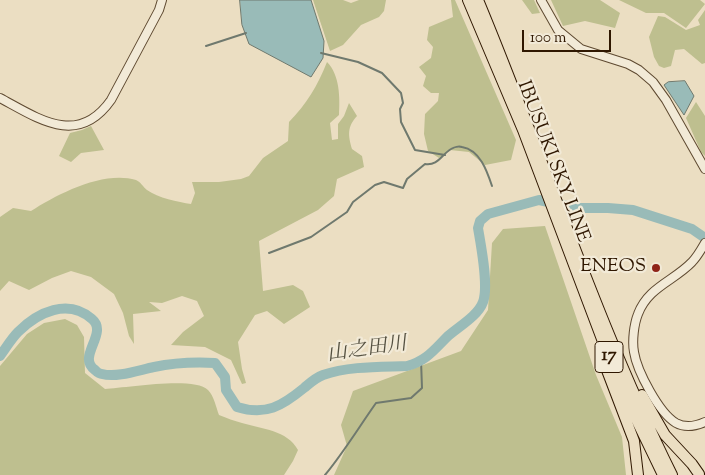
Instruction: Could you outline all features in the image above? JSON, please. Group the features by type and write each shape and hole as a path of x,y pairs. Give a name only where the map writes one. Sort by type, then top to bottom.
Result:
{"main road":[{"name":"IBUSUKI SKY LINE","path":"468,0 527,131"},
{"name":"IBUSUKI SKY LINE","path":"478,0 634,416 663,475"},
{"name":"IBUSUKI SKY LINE","path":"597,316 672,475"},
{"path":"638,475 634,441 595,335 597,316 607,322 630,373 658,425 700,473"}],"street":[{"path":"0,98 45,122 62,126 78,125 96,118 111,100 159,10 162,0"},
{"path":"541,0 558,30 574,44 581,49 628,64 639,70 653,82 666,100 705,169"},
{"path":"705,243 692,262 653,291 646,299 637,319 633,349 637,366 657,401 671,419 676,423 686,426 699,425 705,422"}],"green space":[{"path":"313,0 343,0 351,3 359,0 386,0 384,11 379,17 361,25 343,45 330,51"},
{"path":"451,0 455,0 516,140 511,160 485,165 469,152 450,150 439,158 428,151 424,134 425,114 438,101 439,93 431,93 423,86 426,76 419,67 431,58 433,47 427,40 429,27 453,17"},
{"path":"522,0 534,0 540,13 532,14"},
{"path":"551,0 600,0 620,13 615,28 585,21 563,26"},
{"path":"619,0 700,0 705,4 686,28 664,13 646,13"},
{"path":"705,10 705,63 702,64 684,49 675,50 671,66 664,68 659,66 654,57 649,37 658,16 665,17 686,30 700,25 698,20"},
{"path":"327,62 337,80 339,94 339,115 330,123 332,140 338,139 338,124 344,116 349,103 357,116 350,128 349,135 352,149 362,156 364,167 337,179 334,196 318,210 259,241 263,291 293,285 303,291 310,307 284,324 267,311 255,315 238,342 246,383 242,384 231,360 205,347 171,345 183,332 204,316 197,301 182,296 162,303 149,302 161,311 133,314 134,344 129,336 123,313 114,294 91,277 71,271 29,290 9,281 0,291 0,217 13,208 31,211 81,185 110,178 136,180 147,190 157,195 191,204 195,193 192,182 219,182 249,176 263,158 288,141 289,122 311,94"},
{"path":"696,102 705,116 705,156 701,152 686,118"},
{"path":"91,126 104,150 81,153 71,162 59,156 70,133"},
{"path":"545,226 596,375 622,437 626,475 334,475 347,446 341,425 353,391 461,351 488,310 492,243 503,229"},
{"path":"65,319 77,325 84,337 85,373 105,389 175,383 200,386 210,392 219,415 281,434 293,443 298,450 284,475 0,475 0,366 27,334 44,323"}],"water":[{"path":"240,0 311,0 324,41 323,58 311,77 249,44 242,25"},
{"path":"685,81 694,96 684,115 664,85 668,82"}],"waterway":[{"path":"206,46 246,33"},
{"path":"321,53 358,62 382,73 401,93 403,103 400,109 401,122 415,150 445,155"},
{"path":"269,253 311,237 347,212 353,202 375,185 384,182 403,188 407,179 425,164 436,162 455,147 461,147 474,152 482,162 492,186"},
{"name":"山之田川","path":"0,356 15,335 35,319 54,310 73,309 92,319 96,325 97,331 89,359 90,365 99,373 114,375 169,365 215,363 225,377 226,390 237,407 247,410 265,410 288,400 323,375 354,368 407,366 414,364 429,354 472,317 483,302 485,295 485,276 478,228 480,221 488,214 539,200 577,208 633,210 692,229 705,238"},
{"path":"325,475 376,403 411,398 422,388 421,360"}],"place":[{"name":"ENEOS","path":"656,268"}]}
